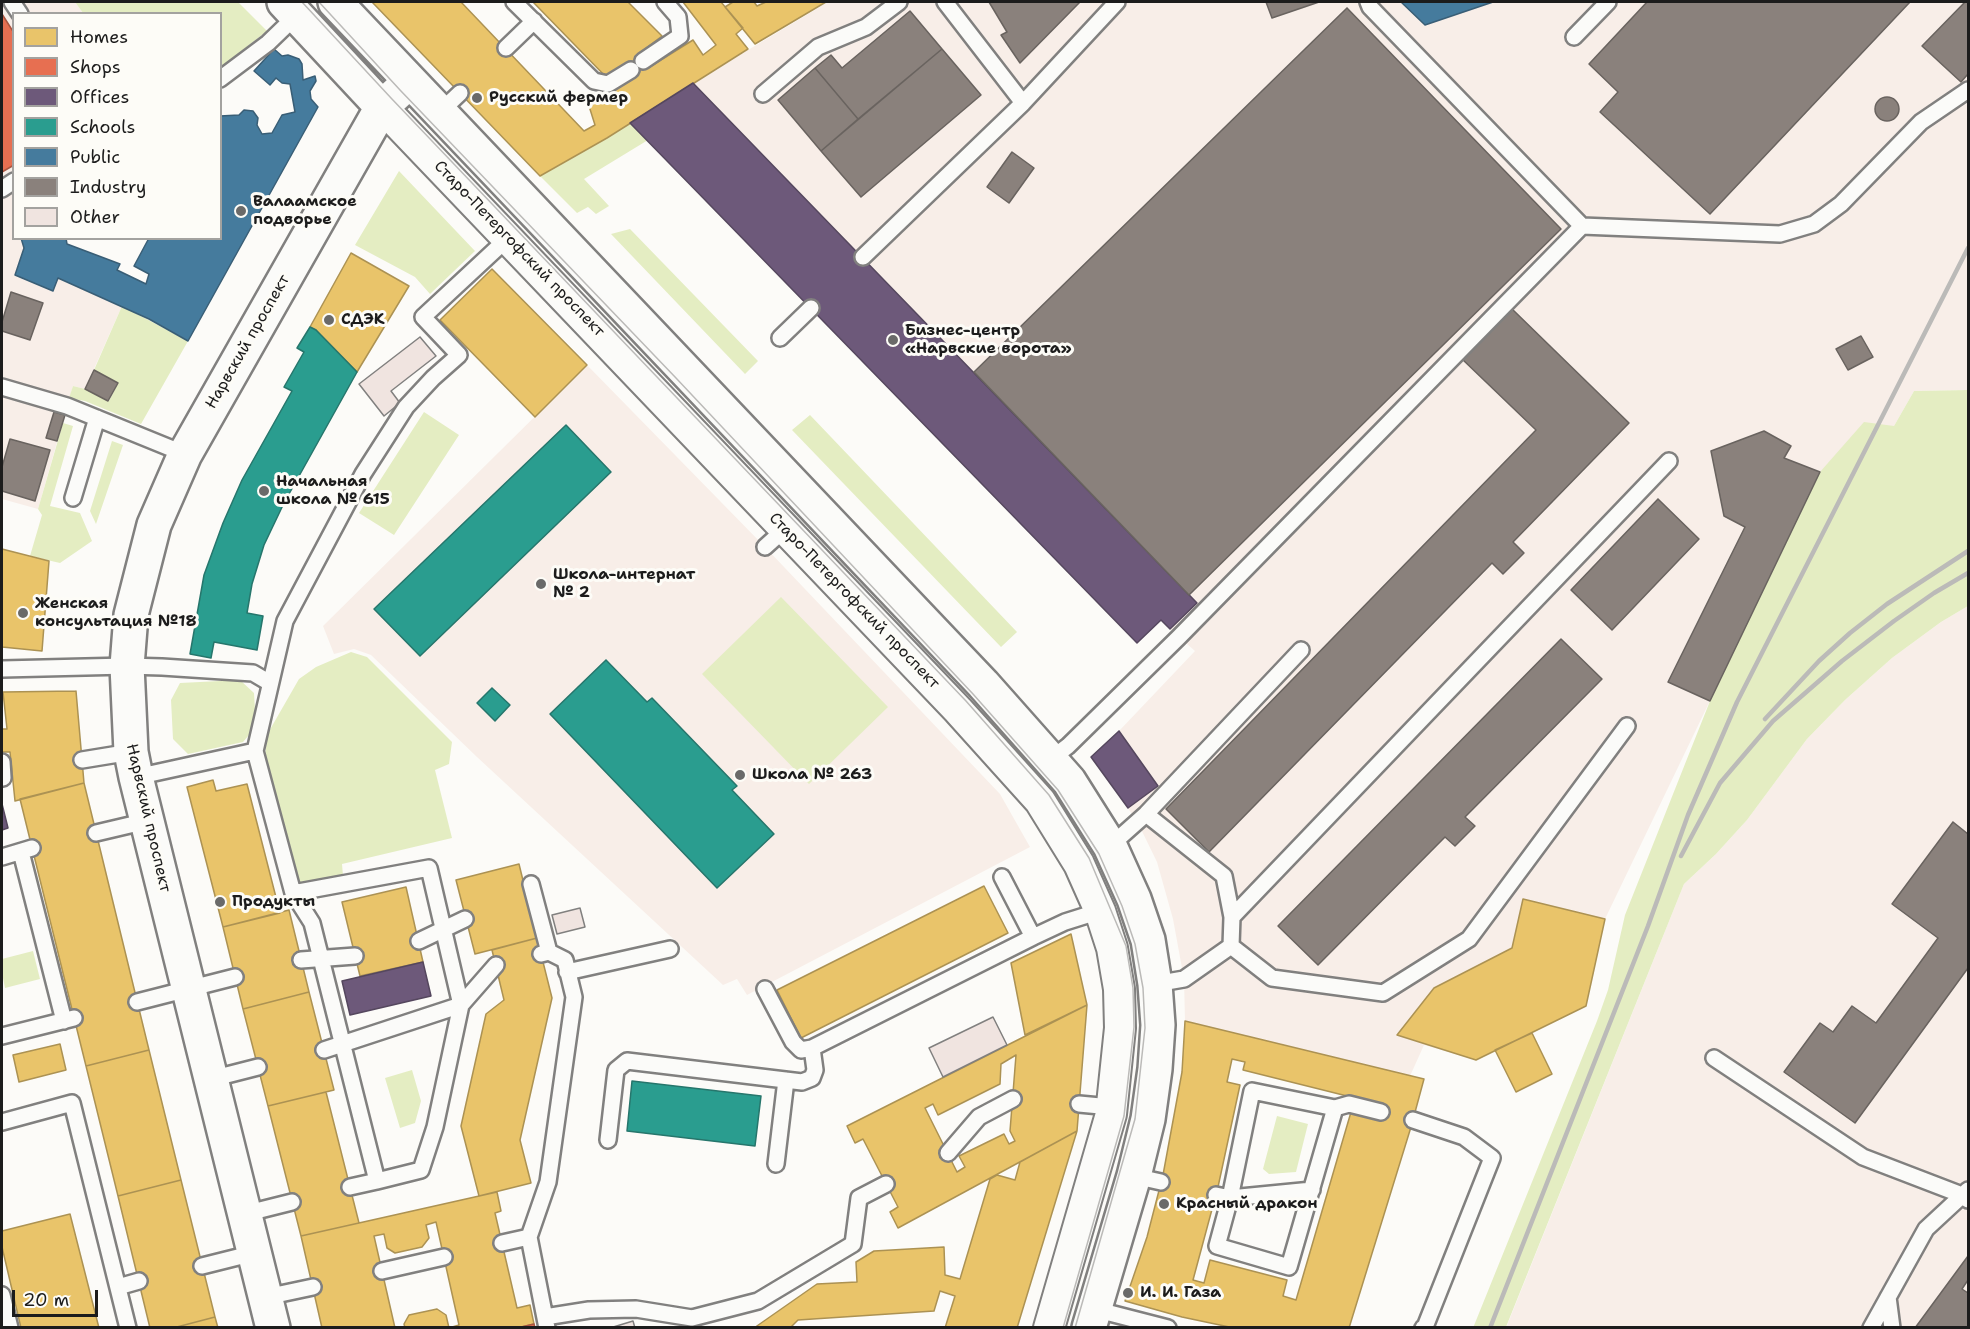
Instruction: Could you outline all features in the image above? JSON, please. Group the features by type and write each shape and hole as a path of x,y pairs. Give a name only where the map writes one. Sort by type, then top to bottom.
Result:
{"main road":[{"path":"334,2 410,81 450,103 721,407 1051,759 1070,781 1110,846 1134,899 1148,940 1155,984 1158,1025 1148,1119 1148,1179 1092,1318"},
{"name":"Старо-Петергофский проспект","path":"291,8 382,107"},
{"name":"Нарвский проспект","path":"269,1312 133,764 127,666 131,615 154,525 185,454 382,107 410,81"}],"street":[{"name":"Старо-Петергофский проспект","path":"382,107 508,238 776,538 958,710 1040,801 1079,864 1100,911 1112,948 1119,989 1120,1028 1111,1107 1049,1328"}],"lane":[{"path":"514,2 594,81 608,84 680,36 678,17 665,2"},
{"path":"763,94 818,47 866,27 899,2"},
{"path":"945,2 1023,103"},
{"path":"863,258 1023,103 1117,2"},
{"path":"1368,2 1370,8 1582,226 1780,234 1814,224 1840,204 1921,122 1968,90"},
{"path":"1574,37 1608,2"},
{"path":"222,78 268,43 291,8"},
{"path":"506,48 534,21"},
{"path":"1051,759 1068,746 1179,637 1582,226"},
{"path":"377,1181 322,958 312,923 293,893 255,751 285,621 363,474 406,407 459,355 423,317 508,238"},
{"path":"780,338 811,308"},
{"path":"2,387 67,406 185,454"},
{"path":"73,498 97,418"},
{"path":"1232,917 1669,461"},
{"path":"1110,846 1146,814 1301,650"},
{"path":"2,669 127,666 253,673 270,683"},
{"path":"1231,946 1272,978 1383,993 1470,939 1627,726"},
{"path":"82,759 133,764 255,751"},
{"path":"1146,814 1224,876 1232,917 1231,946"},
{"path":"96,833 147,821"},
{"path":"2,857 27,850 69,1019 3,1031"},
{"path":"293,893 429,868 461,1005 435,1127 421,1170 350,1187"},
{"path":"1002,878 1033,936"},
{"path":"531,884 532,902 545,953 565,960 574,997 548,1182 529,1237 546,1322 589,1310 636,1309 692,1318 758,1301 853,1244 859,1198 886,1184"},
{"path":"765,989 793,1042 801,1050 812,1048 1033,936 1065,922 1100,911"},
{"path":"419,941 465,919"},
{"path":"1155,984 1184,979 1231,946"},
{"path":"567,972 670,949"},
{"path":"301,960 355,956"},
{"path":"324,1050 344,1046 461,1005 496,965"},
{"path":"137,1002 236,977"},
{"path":"608,1140 616,1070 627,1061 802,1082 812,1077 815,1070 812,1048"},
{"path":"1714,1058 1863,1157 1966,1195 1926,1229 1871,1328"},
{"path":"211,1080 258,1067"},
{"path":"776,1164 786,1080"},
{"path":"1335,1108 1289,1267 1216,1246 1223,1197 1252,1090 1335,1108 1349,1104 1381,1112"},
{"path":"948,1153 979,1117 1013,1099"},
{"path":"2,1122 72,1103 128,1328"},
{"path":"1079,1104 1111,1107"},
{"path":"1413,1120 1464,1137 1492,1158 1423,1328"},
{"path":"1223,1197 1312,1190"},
{"path":"244,1214 292,1202"},
{"path":"502,1244 529,1237"},
{"path":"202,1266 254,1253"},
{"path":"382,1271 444,1257"},
{"path":"118,1287 139,1281"},
{"path":"269,1312 313,1287"},
{"path":"2,1295 10,1328"},
{"path":"1888,1297 1892,1328"},
{"path":"1092,1318 1168,1328"}],"shaded area":[{"path":"2,2 75,2 82,12 12,12 12,240 21,240 24,248 15,275 52,291 58,278 122,306 85,389 73,386 38,509 2,499"},
{"path":"828,2 1968,2 1968,390 1914,391 1894,426 1820,472 1605,919 1586,1006 1476,1060 1424,1045 1410,1076 1185,1021 1184,979 1173,919 1157,862 1137,821 1091,757 1195,651 1170,629 1196,603 693,83"},
{"name":"Школа № 263","path":"587,365 765,547 1000,794 1030,847 747,995 737,979 723,985 477,757 371,655 354,649 334,654 323,626"},
{"path":"1968,606 1968,1327 1506,1328 1684,884 1747,820 1807,739 1845,700 1892,658 1941,622"}],"green space":[{"path":"75,2 238,2 267,31 222,66 222,12 82,12"},
{"path":"630,123 648,140 584,179 609,206 596,214 588,207 577,213 540,176"},
{"path":"399,171 475,251 430,294 415,277 355,245"},
{"path":"630,229 758,361 745,374 611,234"},
{"path":"122,306 188,341 141,424 85,401 69,398 73,386 85,389 109,401 118,383 94,370"},
{"path":"1968,390 1968,606 1941,622 1892,658 1845,700 1807,739 1747,820 1684,884 1506,1327 1473,1328 1597,1021 1608,990 1625,915 1710,701 1820,472 1864,422 1894,426 1914,391"},
{"path":"424,412 459,435 394,535 359,513"},
{"path":"810,415 1017,632 1001,647 792,430"},
{"path":"63,423 73,426 50,506 80,513 92,541 60,563 30,556 42,515 38,509"},
{"path":"112,441 123,445 96,524 90,511"},
{"path":"781,597 888,707 809,784 702,674"},
{"path":"351,652 367,657 452,742 449,764 435,770 452,838 342,864 343,876 300,885 265,754 268,733 299,679 316,667"},
{"path":"240,680 254,693 256,727 243,742 188,754 173,739 171,700 180,683"},
{"path":"33,951 40,979 5,988 2,959"},
{"path":"412,1070 421,1101 415,1123 400,1128 385,1078"},
{"path":"1277,1116 1308,1124 1296,1172 1269,1174 1263,1169"}],"building: Homes":[{"path":"372,2 461,2 584,131 595,125 589,106 636,76 626,64 607,78 533,2 628,2 662,36 637,55 648,68 693,40 703,55 716,45 683,2 721,2 743,28 736,34 748,49 607,138 540,176"},
{"path":"733,2 754,2 757,6 766,2 826,2 755,44 725,7"},
{"path":"351,253 409,286 357,372 316,330 310,327"},
{"path":"492,269 587,365 535,417 440,320"},
{"name":"Женская консультация №18","path":"2,549 49,561 42,651 2,647"},
{"path":"76,691 84,783 15,801 10,752 2,752 2,729 7,729 3,692"},
{"path":"213,780 216,791 247,784 280,913 223,927 187,787"},
{"path":"84,783 149,1050 86,1066 20,799"},
{"path":"519,864 537,938 475,954 456,880"},
{"path":"984,886 1008,933 801,1038 777,990"},
{"path":"406,887 423,962 360,976 342,902"},
{"path":"1523,899 1605,919 1586,1006 1476,1060 1397,1035 1434,988 1512,948"},
{"path":"289,910 309,992 243,1009 223,927"},
{"path":"1071,934 1087,1005 1025,1035 1011,963"},
{"path":"537,938 552,998 520,1140 531,1183 479,1196 461,1126 486,1014 504,1000 492,950"},
{"path":"309,992 334,1090 268,1106 243,1009"},
{"path":"1087,1005 1077,1131 898,1228 890,1212 898,1207 863,1139 855,1143 847,1126","holes":["1016,1055 1010,1131 1015,1141 1009,1144 1004,1134 959,1156 965,1167 957,1172 925,1108 933,1104 938,1115 1000,1084 1001,1064"]},
{"path":"1185,1021 1424,1079 1349,1328 1234,1328 1182,1317 1125,1301 1147,1237 1163,1175 1182,1072","holes":["1232,1059 1245,1062 1243,1070 1383,1105 1351,1112 1296,1300 1283,1296 1287,1280 1210,1260 1204,1283 1193,1280 1218,1187 1240,1085 1227,1082"]},
{"path":"1532,1033 1552,1074 1516,1092 1495,1050"},
{"path":"60,1044 66,1070 19,1082 13,1055"},
{"path":"149,1050 181,1180 118,1196 86,1066"},
{"path":"326,1092 359,1223 301,1236 268,1106"},
{"path":"1077,1131 1017,1328 945,1328 955,1296 940,1291 934,1311 798,1320 790,1328 754,1328 817,1284 857,1282 856,1262 874,1251 944,1247 945,1275 960,1279 990,1179 997,1175 1015,1180 1020,1162"},
{"path":"181,1180 215,1317 173,1328 150,1328 118,1196"},
{"path":"497,1192 501,1211 495,1213 517,1308 530,1305 534,1324 517,1328 449,1328 459,1325 436,1222 426,1225 429,1238 422,1247 395,1253 387,1248 384,1234 374,1236 395,1328 322,1328 301,1236"},
{"path":"70,1214 99,1328 21,1328 2,1247 2,1231"},
{"path":"437,1309 446,1315 449,1328 405,1328 404,1324 409,1315"},
{"path":"215,1317 218,1328 173,1328"}],"building: Shops":[{"path":"2,14 12,30 12,166 2,172"},
{"path":"534,1324 535,1328 517,1328"}],"building: Offices":[{"name":"Бизнес-центр «Нарвские ворота»","path":"693,83 1197,603 1170,629 1161,620 1137,643 630,123"},
{"path":"1119,731 1158,786 1128,808 1091,757"},
{"path":"2,804 8,828 2,830"},
{"path":"423,962 431,996 350,1015 342,981"}],"building: Schools":[{"name":"Начальная школа № 615","path":"310,327 316,330 357,372 284,503 264,545 252,584 247,613 263,616 257,650 214,642 211,658 190,654 204,575 223,523 242,480 292,391 284,387 304,352 297,348"},
{"path":"566,425 611,472 420,656 374,609"},
{"path":"606,660 647,702 652,698 737,786 732,790 774,834 717,888 550,714"},
{"path":"492,688 510,705 495,721 477,703"},
{"path":"632,1081 761,1096 755,1146 627,1131"}],"building: Public":[{"path":"1401,2 1493,2 1425,25"},
{"name":"Валаамское подворье","path":"274,49 282,56 288,55 299,59 302,64 303,80 315,76 316,81 310,91 311,99 318,107 188,341 149,319 58,278 53,291 15,275 24,248 22,240 66,240 67,244 120,264 117,270 146,284 149,274 134,266 148,240 222,240 222,116 239,115 244,110 253,111 258,118 257,125 262,134 272,133 282,115 295,112 290,84 282,83 276,78 270,85 254,71"}],"building: Industry":[{"path":"989,2 1080,2 1020,63 1001,35 1007,32"},
{"path":"1266,2 1319,2 1272,18"},
{"path":"1647,2 1910,2 1710,214 1600,112 1618,92 1589,64"},
{"path":"1965,2 1968,2 1968,74 1961,82 1922,46"},
{"path":"1347,8 1561,229 1189,595 974,372"},
{"path":"910,11 942,49 858,119 815,68 831,55 842,68"},
{"path":"942,49 981,95 861,197 821,151"},
{"path":"815,68 858,119 821,151 778,100"},
{"path":"1887,97 1895,101 1899,109 1895,117 1887,121 1879,117 1875,109 1879,101"},
{"path":"1012,152 1034,168 1009,203 987,187"},
{"path":"11,292 43,303 30,340 2,331 2,322"},
{"path":"1511,308 1629,423 1513,542 1524,553 1503,574 1492,563 1209,852 1166,809 1536,430 1462,359"},
{"path":"1861,336 1873,357 1848,370 1836,349"},
{"path":"94,370 118,383 108,401 85,389"},
{"path":"54,412 65,415 57,441 46,438"},
{"path":"1764,431 1791,446 1784,458 1820,472 1710,701 1668,682 1745,527 1724,516 1711,451"},
{"path":"10,439 50,450 35,501 2,491 2,467"},
{"path":"1658,499 1699,539 1612,630 1571,590"},
{"path":"1561,639 1602,679 1465,817 1475,826 1455,846 1445,837 1318,965 1278,926"},
{"path":"1953,822 1968,834 1968,968 1855,1123 1784,1072 1820,1023 1833,1032 1852,1006 1876,1023 1938,938 1892,904"},
{"path":"1968,1256 1968,1280 1962,1289 1968,1293 1968,1328 1915,1328"}],"building: Other":[{"path":"420,337 436,356 391,391 400,403 384,416 359,384"},
{"path":"580,908 585,927 557,934 552,915"},
{"path":"993,1017 1007,1045 943,1077 929,1048"},
{"path":"633,1321 635,1328 610,1328"}],"tram line":[{"path":"302,2 966,701 1049,795 1089,858 1126,946 1133,988 1134,1027 1124,1116 1063,1328"},
{"path":"319,2 973,694 1058,790 1099,854 1122,906 1135,944 1143,988 1145,1028 1135,1119 1075,1328"}],"railway":[{"path":"1490,1328 1648,926 1688,815 1737,702 1968,248"},
{"path":"1765,719 1819,661 1850,633 1887,604 1968,551"},
{"path":"1681,856 1720,783 1773,721 1842,661 1894,621 1968,573"}],"place":[{"name":"Русский фермер","path":"477,98"},
{"name":"Валаамское подворье","path":"241,211"},
{"name":"СДЭК","path":"329,320"},
{"name":"Бизнес-центр «Нарвские ворота»","path":"893,340"},
{"name":"Начальная школа № 615","path":"264,491"},
{"name":"Школа-интернат № 2","path":"541,584"},
{"name":"Женская консультация №18","path":"23,613"},
{"name":"Школа № 263","path":"740,775"},
{"name":"Продукты","path":"220,902"},
{"name":"Красный дракон","path":"1164,1204"},
{"name":"И. И. Газа","path":"1128,1293"}]}
